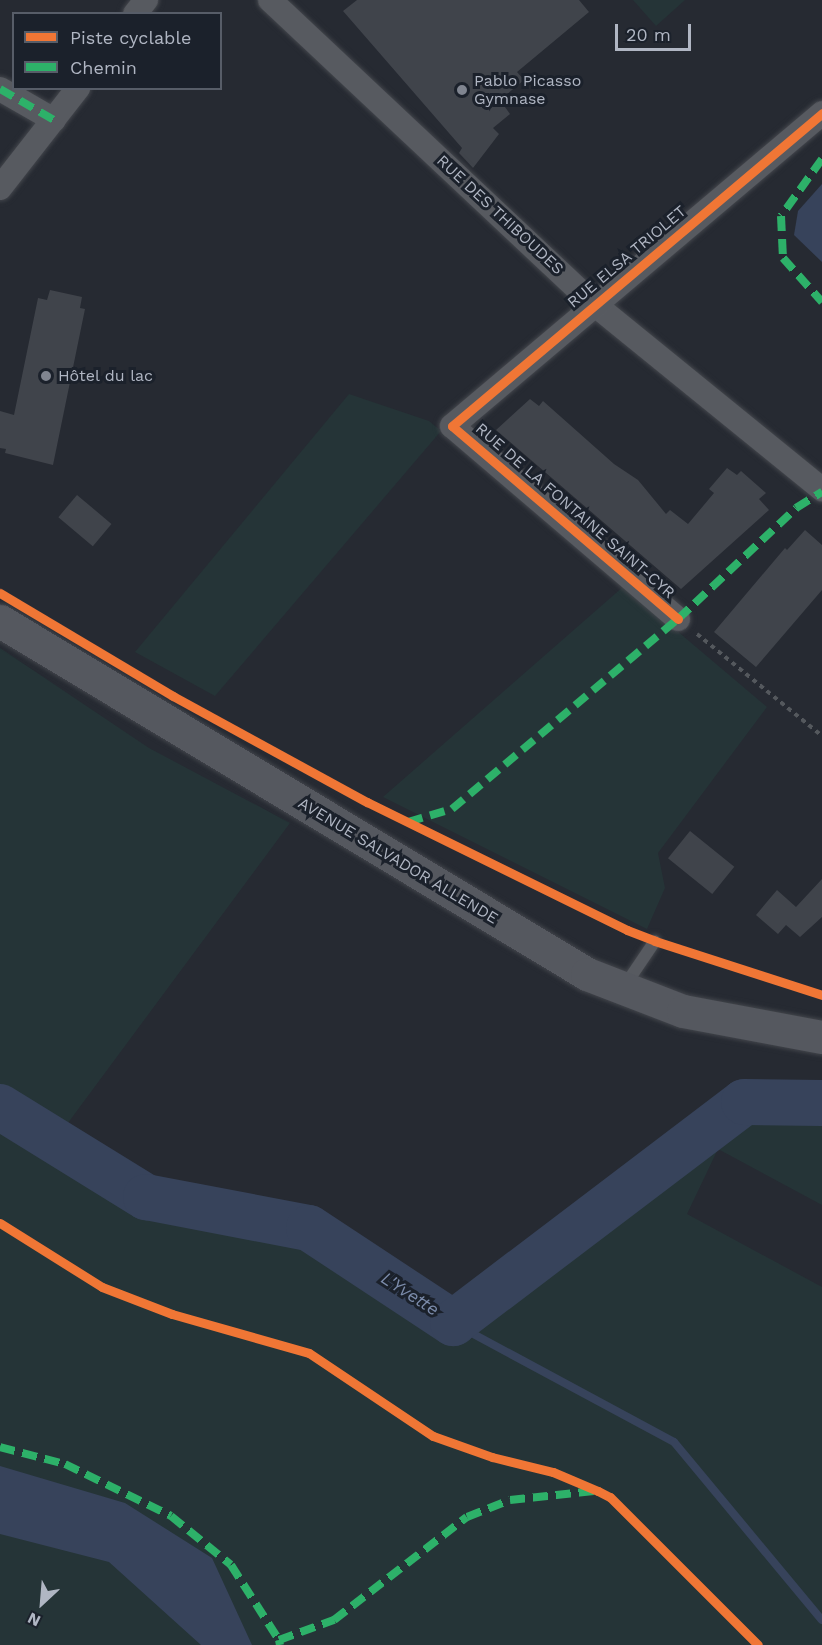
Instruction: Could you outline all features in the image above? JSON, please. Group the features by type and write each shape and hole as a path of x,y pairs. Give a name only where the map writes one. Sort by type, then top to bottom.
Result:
{"main road":[{"name":"AVENUE SALVADOR ALLENDE","path":"0,621 587,974 683,1011 822,1037"}],"street":[{"path":"137,12 146,0"},
{"name":"RUE DES THIBOUDES","path":"270,0 594,304 822,489"},
{"path":"0,89 54,120"},
{"path":"0,188 76,90"},
{"name":"RUE ELSA TRIOLET","path":"452,426 822,113"},
{"name":"RUE DE LA FONTAINE SAINT-CYR","path":"452,426 678,619"}],"lane":[{"path":"624,988 655,942"}],"shaded area":[{"path":"633,0 685,0 656,26"},
{"path":"349,394 429,421 441,431 215,696 135,652"},
{"path":"624,586 767,707 658,853 665,888 647,929 383,797"},
{"path":"0,648 149,748 290,823 62,1131 146,1185 311,1215 451,1309 565,1217 638,1170 708,1119 822,1088 822,1205 718,1149 687,1214 822,1287 822,1645 0,1645"}],"water":[{"path":"822,184 822,262 794,235 798,211"},
{"path":"0,1466 125,1503 212,1558 252,1645 201,1645 109,1562 0,1534"}],"building":[{"name":"Pablo Picasso Gymnase","path":"357,0 579,0 589,12 517,72 524,80 500,100 510,114 493,128 499,134 473,168 459,153 462,148 343,11"},
{"name":"Hôtel du lac","path":"50,290 82,297 80,308 85,309 53,465 5,453 6,449 0,448 0,411 14,415 38,298 47,300"},
{"path":"530,399 539,406 543,401 614,464 638,480 666,514 670,510 688,524 714,493 709,489 727,468 737,475 741,471 766,493 759,499 769,510 681,589 496,430"},
{"path":"77,495 111,524 93,546 58,517"},
{"path":"805,530 822,545 822,590 756,667 714,632 785,548 787,550"},
{"path":"690,831 734,867 712,894 668,858"},
{"path":"822,879 822,917 800,937 786,925 778,934 756,915 777,890 796,907"}],"waterway":[{"name":"L'Yvette","path":"0,1107 146,1197 309,1228 453,1323 744,1102 822,1103"},
{"path":"453,1323 674,1442 822,1620"}],"marked path":[{"path":"0,89 54,120"},
{"path":"822,159 781,216 783,258 822,302"},
{"path":"408,822 452,809 678,619 796,508 822,492"},
{"path":"0,1447 65,1464 171,1516 231,1565 280,1645"},
{"path":"279,1640 334,1620 467,1517 510,1500 594,1491"}],"cycle path":[{"path":"678,619 452,426 822,113"},
{"path":"0,593 173,696 367,802 627,930 822,995"},
{"path":"0,1223 102,1287 172,1314 309,1353 433,1436 492,1457 553,1472 610,1497 758,1645"}],"place":[{"name":"Pablo Picasso Gymnase","path":"462,90"},
{"name":"Hôtel du lac","path":"46,376"}]}
